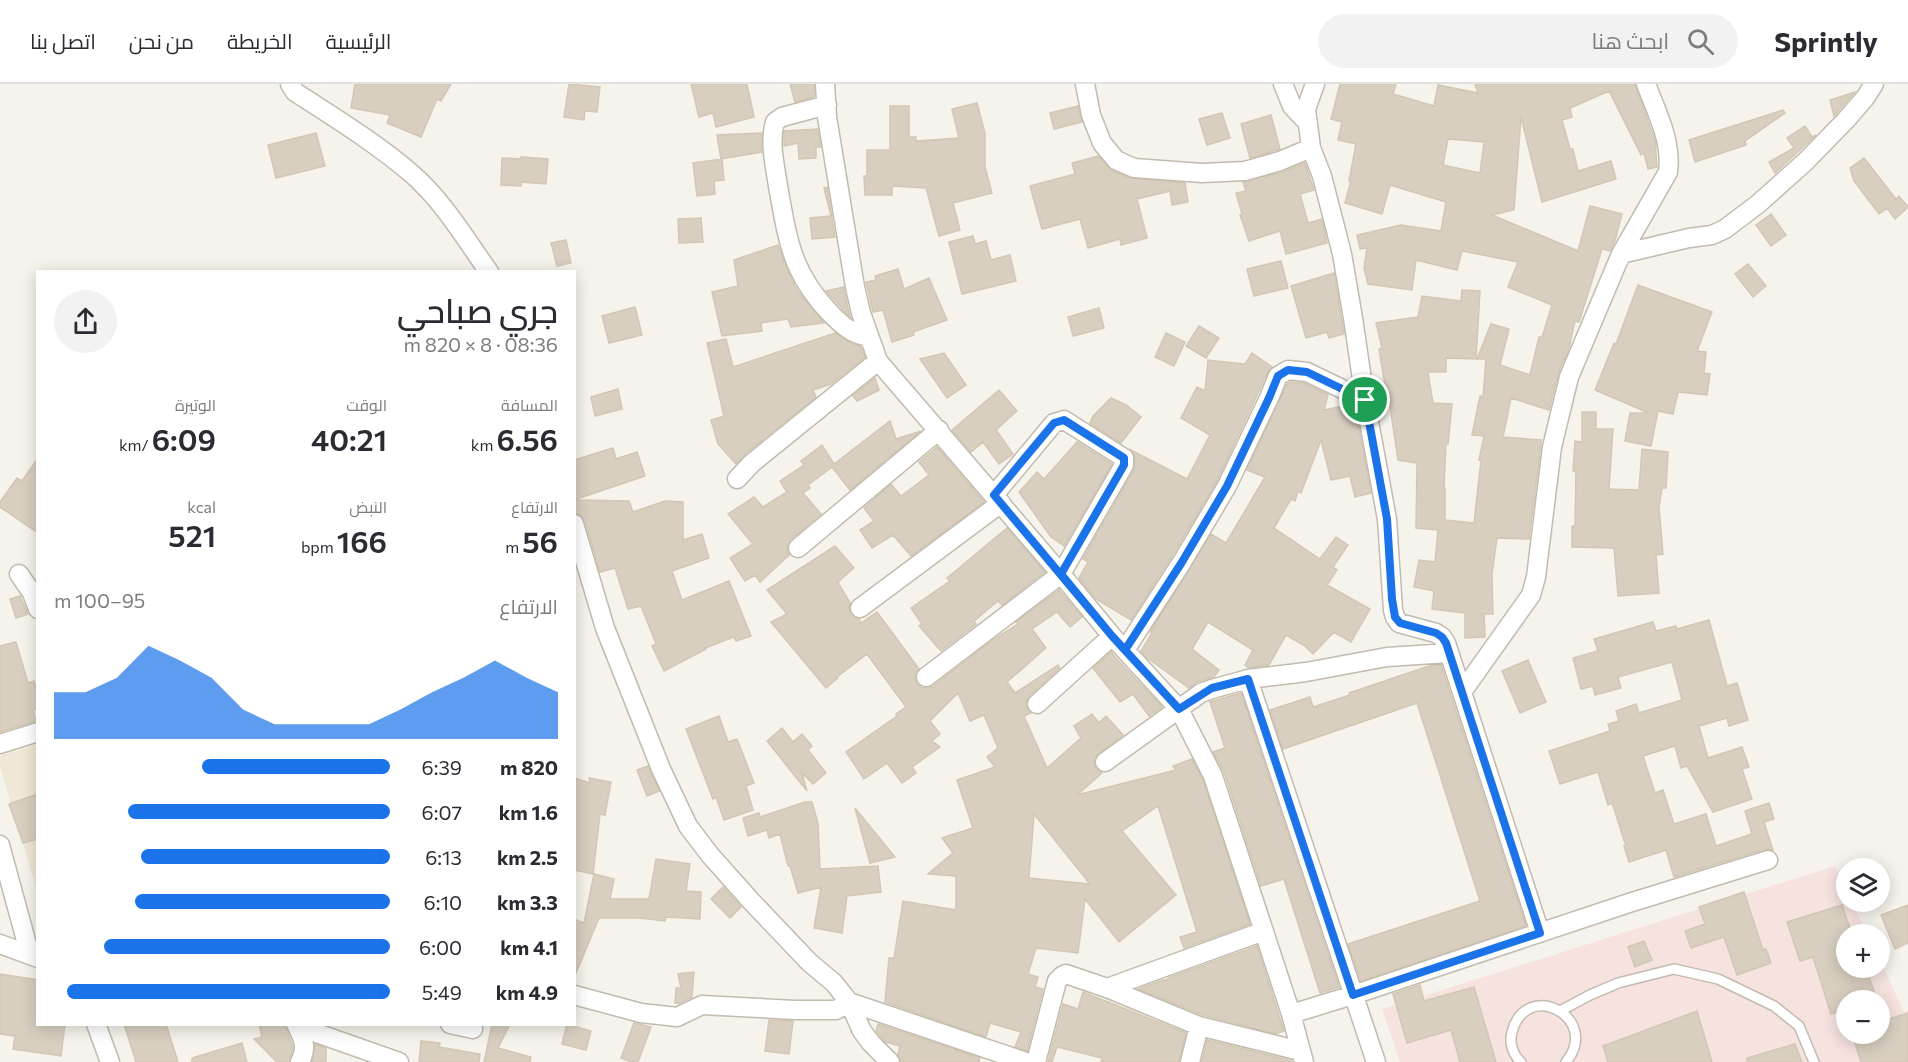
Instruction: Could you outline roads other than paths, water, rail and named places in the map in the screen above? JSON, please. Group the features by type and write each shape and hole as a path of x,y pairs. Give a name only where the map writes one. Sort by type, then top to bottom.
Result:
{"street":[{"path":"290,84 295,92 355,131 413,175 445,209 488,270"},
{"path":"825,84 826,105 855,287 861,313 878,362 939,430 1112,636 1179,709 1214,776 1291,1014 1302,1056"},
{"path":"1085,84 1091,115 1102,143 1116,160 1134,168 1202,173 1245,171 1280,161 1311,148"},
{"path":"1283,84 1292,106 1307,122"},
{"path":"1315,84 1306,110 1307,122 1311,148 1322,176 1342,254 1387,519 1395,617 1400,623 1436,633 1442,637 1540,933"},
{"path":"1462,692 1531,596 1536,577 1552,447 1569,377 1622,254 1668,172 1670,159 1668,141 1646,84"},
{"path":"1622,254 1689,238 1712,235 1725,229 1758,204 1805,162 1846,120 1874,84"},
{"path":"826,105 782,117 775,122 772,146 787,238 798,269 819,302 845,329 854,334 869,337"},
{"path":"737,479 752,463 878,362"},
{"path":"1125,650 1182,562 1227,486 1278,376 1288,370 1307,372 1365,400"},
{"path":"860,608 997,499 1054,423 1064,420 1124,458 1124,465 1061,574 926,676"},
{"path":"798,548 939,430"},
{"path":"576,531 605,628 660,769 688,826 710,855 751,901 809,962 834,983 849,1002 862,1031 890,1062"},
{"path":"19,574 32,593 36,604"},
{"path":"1037,704 1112,636"},
{"path":"1105,762 1212,688 1248,679 1306,672 1387,657 1449,653"},
{"path":"1248,679 1376,1062"},
{"path":"0,744 36,733"},
{"path":"0,845 34,956"},
{"path":"1291,1014 1768,860"},
{"path":"1107,987 1264,931"},
{"path":"0,944 34,956"},
{"path":"1036,1062 1059,977 1069,974 1107,987 1199,1026 1302,1056"},
{"path":"576,996 641,1013 677,1017 702,1005 836,1010 849,1002"},
{"path":"849,1002 1026,1062"},
{"path":"97,1026 110,1062"},
{"path":"459,1026 473,1029"},
{"path":"1190,1062 1199,1026"},
{"path":"300,1062 304,1054 304,1029 399,1062"}],"lane":[{"path":"1560,1011 1590,994 1618,983 1674,969 1718,980 1774,1006 1799,1026 1814,1062"},
{"path":"1518,1061 1512,1050 1511,1037 1514,1023 1531,1008 1539,1006 1560,1011 1573,1024 1576,1044 1566,1062"}]}
